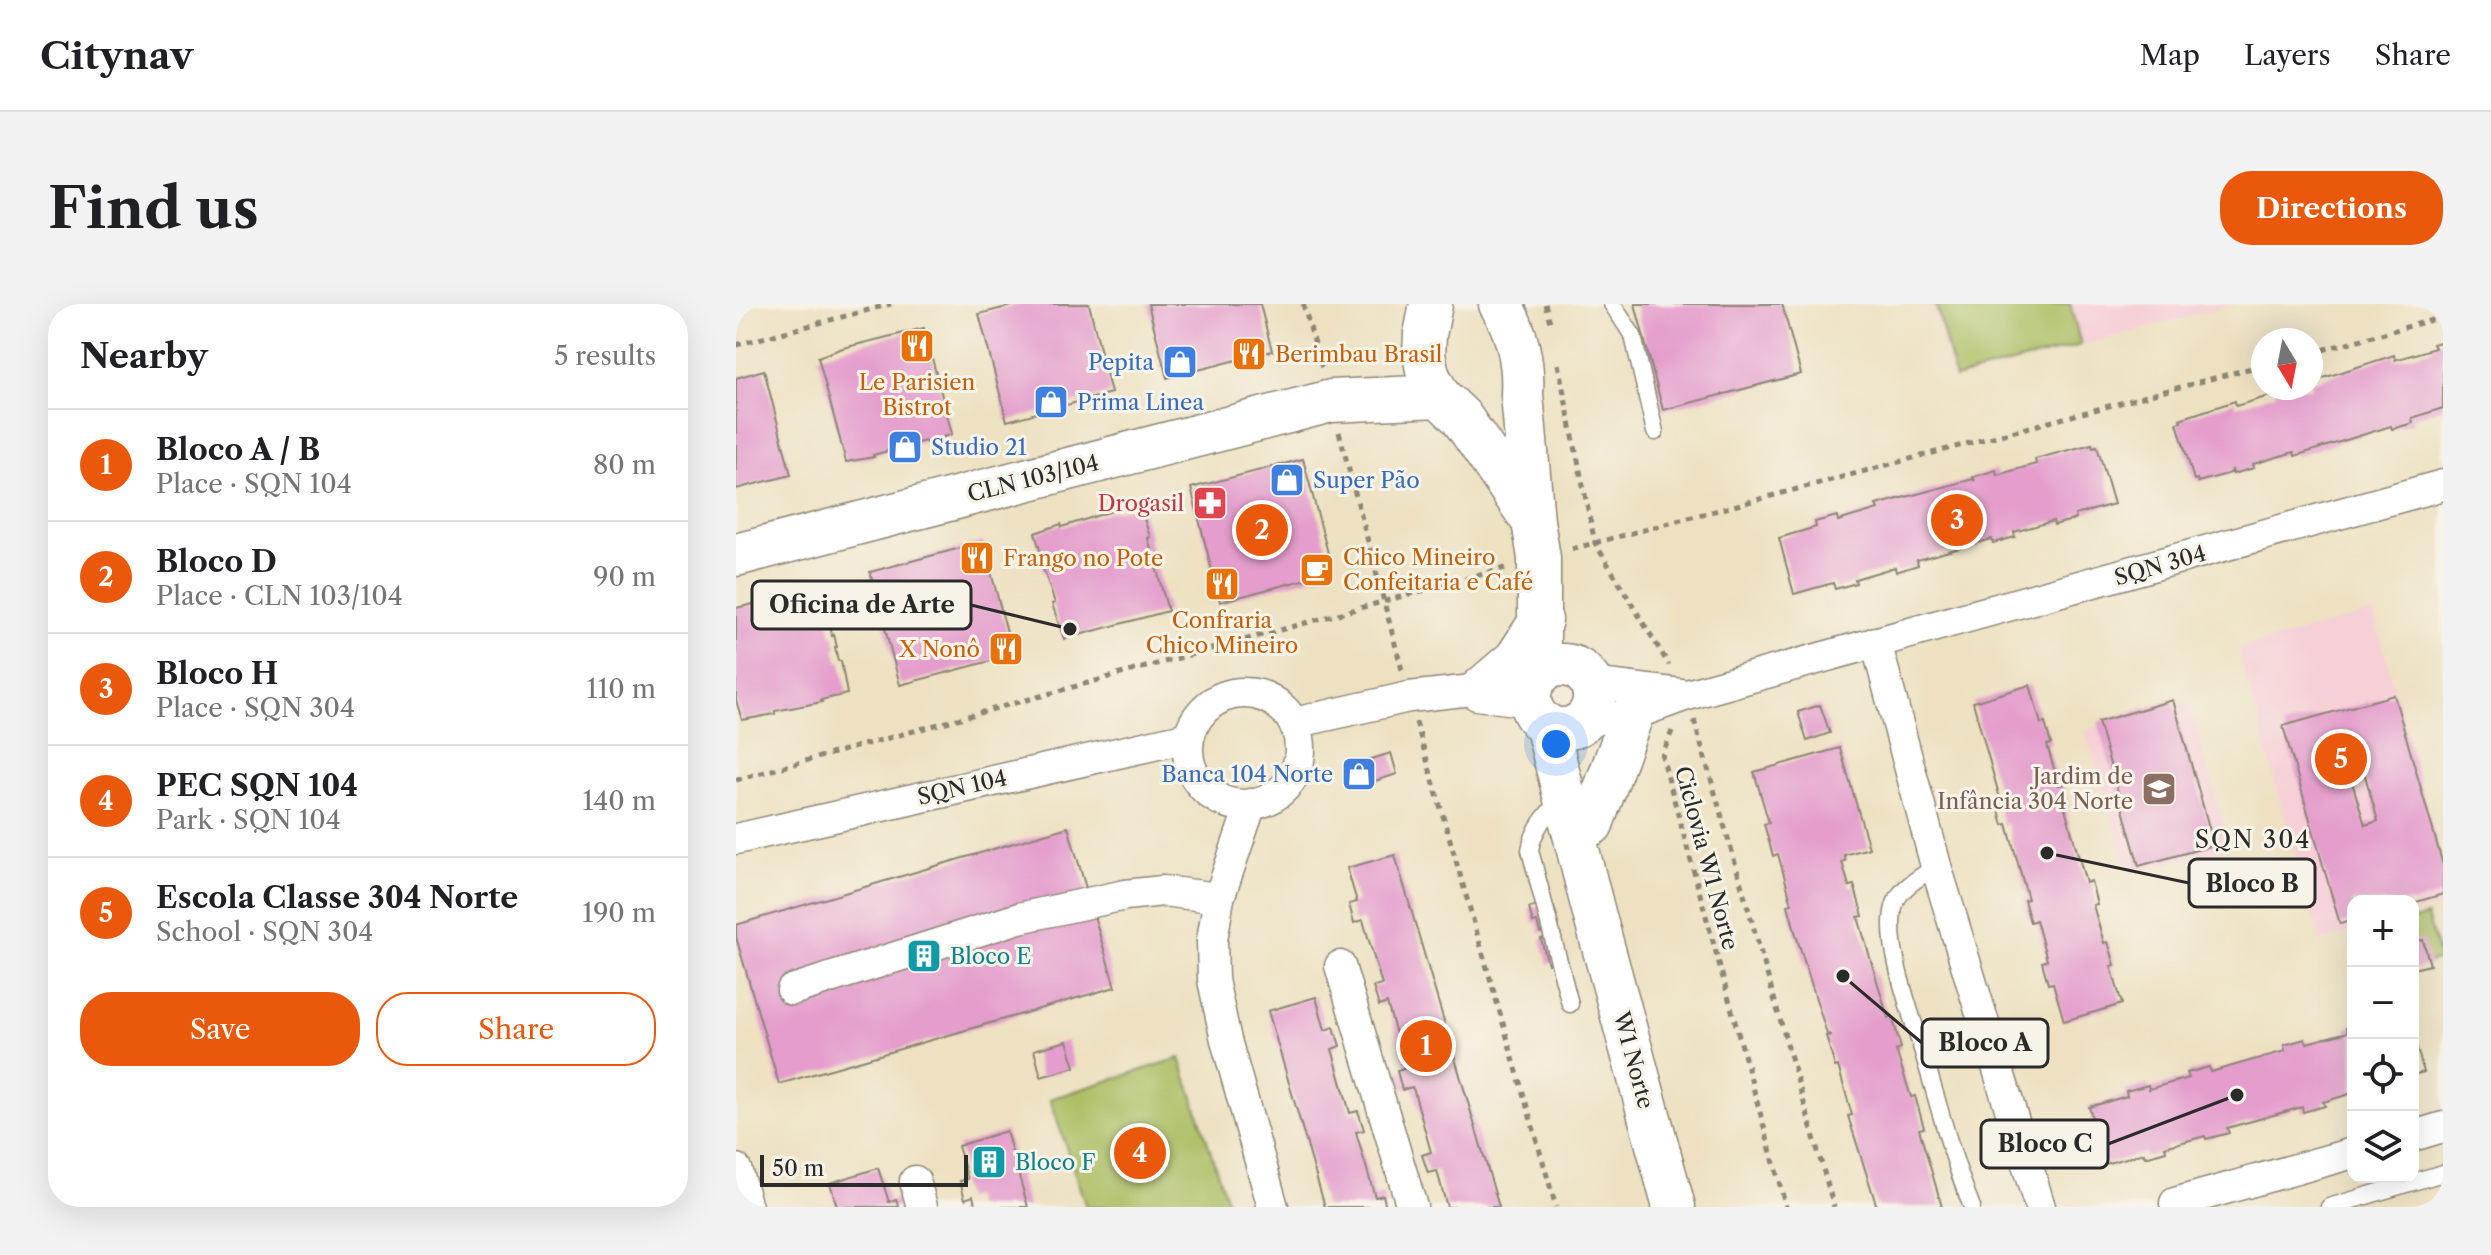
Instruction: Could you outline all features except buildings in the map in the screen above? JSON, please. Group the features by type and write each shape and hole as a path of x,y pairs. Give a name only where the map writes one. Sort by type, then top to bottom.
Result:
{"street":[{"name":"W1 Norte","path":"1500,304 1514,331 1523,379 1541,620 1559,698"},
{"path":"1424,354 1425,335 1433,307"},
{"name":"CLN 103/104","path":"736,555 1331,401 1424,354"},
{"name":"W1 Norte","path":"1424,354 1428,375 1536,540 1594,913 1674,1207"},
{"name":"CLN 103/104","path":"1331,401 1450,406 1489,417 1503,412 1522,394"},
{"name":"SQN 304","path":"1559,698 1632,715 1687,695 2443,485"},
{"path":"1466,690 1516,659 1541,620"},
{"path":"1876,642 1936,866 2040,1207"},
{"path":"1294,723 1409,697 1466,690 1559,698"},
{"path":"1241,693 1258,695 1275,702 1294,723 1300,746 1299,763 1281,791 1267,800 1233,804 1216,797 1193,772 1188,755 1189,737 1196,720 1223,697 1241,693"},
{"name":"SQN 304","path":"1559,698 1687,695"},
{"path":"1578,810 1632,715"},
{"name":"SQN 104","path":"736,839 1189,737"},
{"path":"1251,804 1219,898 1212,940 1213,980 1226,1040 1273,1207"},
{"path":"792,990 1019,918 1125,895 1163,891 1219,898"},
{"path":"1340,966 1412,1207"},
{"path":"2419,1134 2443,1127"},
{"path":"2175,1203 2347,1155"},
{"path":"736,1169 747,1207"}],"lane":[{"path":"1612,304 1633,336 1655,432"},
{"path":"1570,1004 1530,850 1540,822 1578,810"},
{"path":"1936,866 1902,890 1894,906 1891,926 1895,953 1914,1020 1959,1175 1972,1207"},
{"path":"2329,1207 2443,1173"}],"path":[{"path":"736,345 891,304"},
{"path":"1303,304 1409,697 1556,1207"},
{"path":"1545,304 1551,328"},
{"path":"2323,350 2443,317"},
{"path":"1557,358 1595,543 1687,695 1834,1207"},
{"path":"736,780 1384,600 1536,540 1595,543 2251,368"},
{"name":"Ciclovia W1 Norte","path":"1687,695 1662,756 1786,1207"}],"shaded area":[{"path":"1932,304 2236,304 1953,380"},
{"path":"2374,612 2443,869 2443,905 2419,912 2419,895 2347,895 2347,934 2320,942 2238,649"},
{"name":"Jardim de Infância 304 Norte","path":"2189,701 2230,847 2130,874 2085,730"}],"green space":[{"path":"1936,304 2070,304 2081,345 1955,378"},
{"path":"2427,916 2440,959 2419,965 2419,918"},
{"path":"1180,1058 1229,1207 1086,1207 1050,1099"}],"place":[{"name":"Le Parisien Bistrot","path":"917,346"},
{"name":"Berimbau Brasil","path":"1249,354"},
{"name":"Pepita","path":"1180,362"},
{"name":"Prima Linea","path":"1051,402"},
{"name":"Studio 21","path":"905,447"},
{"name":"Super Pão","path":"1287,480"},
{"name":"Drogasil","path":"1210,503"},
{"name":"Bloco H","path":"1957,520"},
{"name":"Bloco D","path":"1262,530"},
{"name":"Frango no Pote","path":"977,558"},
{"name":"Chico Mineiro Confeitaria e Café","path":"1317,570"},
{"name":"Confraria Chico Mineiro","path":"1222,584"},
{"name":"Oficina de Arte","path":"1070,629"},
{"name":"X Nonô","path":"1006,649"},
{"name":"Escola Classe 304 Norte","path":"2341,759"},
{"name":"Banca 104 Norte","path":"1359,774"},
{"name":"Jardim de Infância 304 Norte","path":"2159,789"},
{"name":"Bloco B","path":"2047,853"},
{"name":"Bloco E","path":"924,956"},
{"name":"Bloco A","path":"1843,976"},
{"name":"Bloco A / B","path":"1426,1046"},
{"name":"Bloco C","path":"2237,1095"},
{"name":"PEC SQN 104","path":"1140,1153"},
{"name":"Bloco F","path":"989,1162"}],"district":[{"name":"SQN 304","path":"2253,840"}]}
